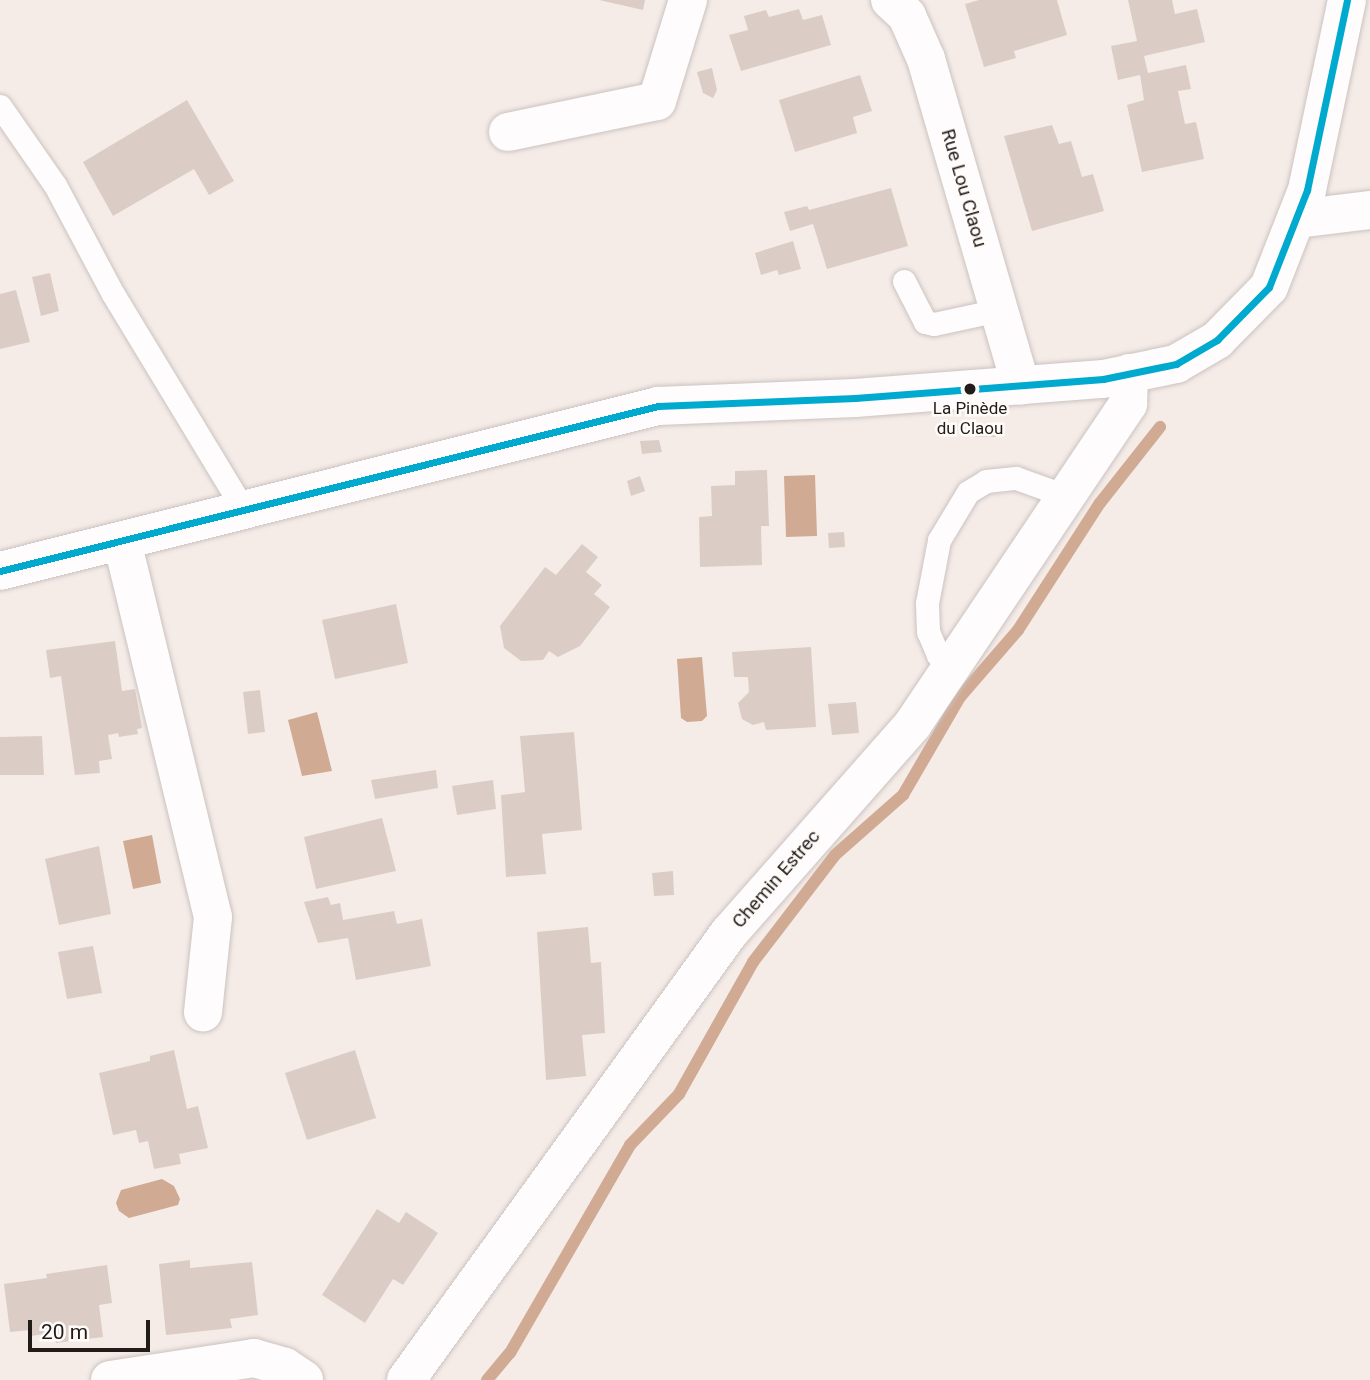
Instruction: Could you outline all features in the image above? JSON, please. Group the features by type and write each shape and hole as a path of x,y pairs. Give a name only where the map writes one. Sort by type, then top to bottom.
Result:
{"street":[{"path":"508,132 657,101 688,0"},
{"name":"Rue Lou Claou","path":"890,0 907,16 926,59 1021,385"},
{"path":"0,571 658,406 855,398 1103,379 1176,364 1217,340 1269,287 1307,190 1347,0"},
{"path":"1297,219 1370,211"},
{"name":"Chemin Estrec","path":"406,1380 729,933 913,724 1128,404 1129,373"},
{"path":"122,541 213,917 204,1012"},
{"path":"110,1380 254,1358 285,1367 304,1380"}],"lane":[{"path":"0,106 55,185 113,294 244,510"},
{"path":"904,281 925,322 934,324 999,310"},
{"path":"952,666 937,655 928,632 927,603 939,540 968,492 986,481 1016,478 1066,496"}],"shaded area":[{"path":"815,475 817,536 786,537 784,476"},
{"path":"702,657 707,716 702,721 687,722 681,718 677,659"},
{"path":"317,712 332,771 302,776 288,720"},
{"path":"152,835 161,883 133,889 123,841"},
{"path":"162,1179 174,1186 180,1199 178,1205 129,1218 119,1211 116,1203 121,1190"}],"building":[{"path":"599,0 645,0 643,10"},
{"path":"979,0 1057,0 1067,35 1014,51 1016,58 984,67 965,4"},
{"path":"1128,0 1172,0 1175,14 1197,9 1205,42 1144,56 1148,73 1186,65 1191,89 1178,91 1185,124 1196,122 1204,159 1142,172 1127,105 1144,100 1140,75 1118,80 1111,46 1137,41"},
{"path":"799,9 803,20 822,15 831,45 741,71 729,35 748,30 744,16 766,10 769,17"},
{"path":"712,68 717,90 713,98 703,93 697,72"},
{"path":"860,75 872,111 853,117 857,133 795,152 779,100"},
{"path":"187,100 234,181 209,195 194,169 113,216 83,162"},
{"path":"1052,125 1059,144 1071,141 1082,177 1093,174 1104,211 1032,231 1004,136"},
{"path":"891,188 908,246 827,269 813,224 790,231 784,212 807,206 809,210"},
{"path":"793,241 801,269 779,275 777,270 761,275 755,253"},
{"path":"50,273 59,311 41,316 32,277"},
{"path":"16,290 30,342 0,349 0,294"},
{"path":"975,424 996,425 996,437 975,437"},
{"path":"659,440 662,452 642,454 640,441"},
{"path":"767,470 769,526 761,526 762,565 700,567 699,517 712,516 711,486 735,485 735,471"},
{"path":"640,476 645,491 631,496 627,481"},
{"path":"844,532 845,547 829,548 828,533"},
{"path":"582,544 598,557 586,572 602,585 594,594 610,607 580,646 558,657 549,651 543,660 521,661 504,648 500,626 545,567 556,575"},
{"path":"396,604 408,663 335,679 322,620"},
{"path":"115,641 122,691 135,689 142,728 137,729 138,734 119,737 118,733 108,735 112,759 99,761 100,773 75,775 61,676 50,678 46,650"},
{"path":"811,647 816,727 766,730 764,722 753,725 742,719 738,703 749,692 748,677 734,677 732,652"},
{"path":"260,690 265,732 248,734 243,692"},
{"path":"856,702 859,733 832,735 828,704"},
{"path":"574,732 582,830 542,834 546,874 506,877 501,795 525,792 520,736"},
{"path":"42,736 44,775 0,775 0,737"},
{"path":"436,770 438,788 375,799 371,780"},
{"path":"493,780 496,809 457,815 452,786"},
{"path":"382,818 396,871 316,889 304,837"},
{"path":"99,846 111,914 59,925 45,859"},
{"path":"673,871 674,895 654,896 652,873"},
{"path":"328,897 331,905 340,903 343,920 394,911 397,924 422,919 431,966 356,980 348,938 318,943 304,902"},
{"path":"588,927 591,963 601,962 605,1033 582,1035 586,1076 546,1080 537,932"},
{"path":"93,946 102,993 67,999 58,952"},
{"path":"174,1050 187,1109 198,1106 208,1148 179,1154 181,1164 154,1169 148,1141 139,1143 136,1130 113,1135 99,1073 150,1061 150,1056"},
{"path":"355,1050 376,1118 307,1140 285,1073"},
{"path":"377,1209 399,1223 406,1212 438,1233 403,1285 393,1279 365,1323 322,1295"},
{"path":"190,1260 190,1268 252,1262 258,1315 230,1319 232,1328 166,1335 159,1264"},
{"path":"107,1265 112,1303 99,1305 103,1337 56,1343 55,1332 32,1336 31,1330 10,1332 4,1284 47,1278 46,1274"}],"waterway":[{"path":"487,1380 510,1353 630,1145 679,1094 753,962 835,855 903,795 960,697 1018,630 1100,503 1160,427"}],"transit line":[{"path":"0,571 658,406 855,398 1103,379 1176,364 1217,340 1269,287 1307,190 1347,0"}],"place":[{"name":"La Pinède du Claou","path":"970,389"}]}
